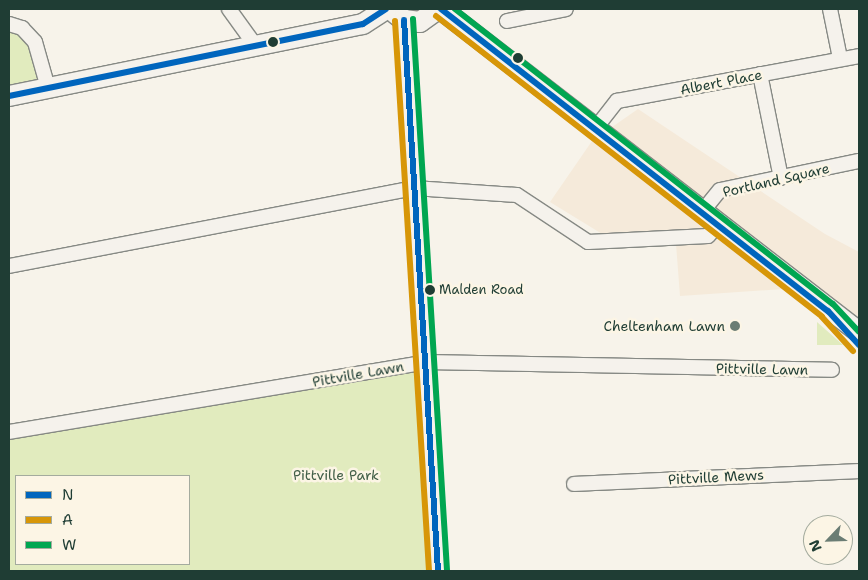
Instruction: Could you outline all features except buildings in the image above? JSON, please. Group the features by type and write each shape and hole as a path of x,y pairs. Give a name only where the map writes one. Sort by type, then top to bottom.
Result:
{"street":[{"path":"229,9 255,45"},
{"path":"9,96 362,24 386,9"},
{"path":"438,571 414,188 398,14 420,22 439,9 828,311 859,332"},
{"path":"507,20 566,9"},
{"path":"830,9 840,58"},
{"path":"9,24 22,28 35,42 48,88"},
{"name":"Albert Place","path":"594,129 618,102 840,58 859,56"},
{"path":"760,74 781,178"},
{"name":"Portland Square","path":"702,212 720,190 859,161"},
{"path":"9,266 414,188 517,195 588,242 708,236 718,225"},
{"path":"828,311 859,345"},
{"name":"Pittville Lawn","path":"9,432 426,362 832,370"},
{"name":"Pittville Mews","path":"574,484 859,471"}],"shaded area":[{"path":"638,109 825,234 859,252 859,326 783,289 680,296 676,244 607,237 550,202 592,141"}],"green space":[{"path":"9,24 22,28 48,88 9,96"},
{"path":"817,322 843,345 817,345"},
{"name":"Pittville Park","path":"426,362 438,571 9,571 9,432"}],"transit line":[{"name":"N","path":"9,96 363,24 386,9"},
{"name":"N","path":"441,9 828,311 859,345"},
{"name":"W","path":"455,9 833,304 859,332"},
{"name":"A","path":"436,16 822,317 853,351"},
{"name":"W","path":"413,19 447,570"},
{"name":"N","path":"404,20 438,571"},
{"name":"A","path":"395,21 429,571"}],"place":[{"name":"Malden Road","path":"430,290"},
{"name":"Cheltenham Lawn","path":"735,326"}]}
